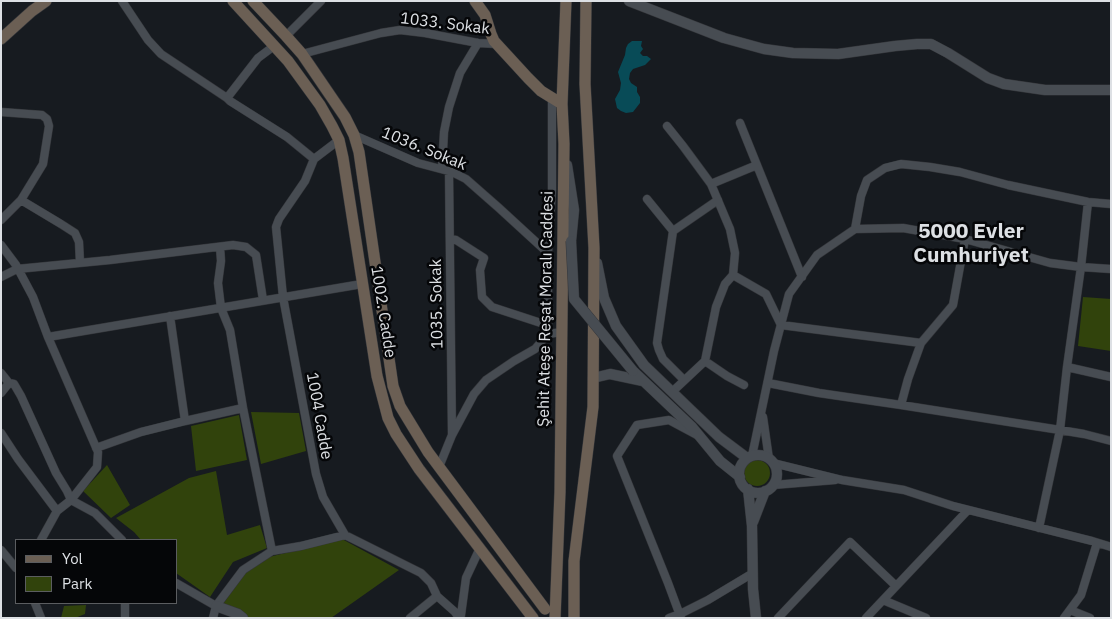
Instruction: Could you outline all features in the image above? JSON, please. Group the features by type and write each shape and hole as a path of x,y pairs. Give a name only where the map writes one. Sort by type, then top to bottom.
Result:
{"main road":[{"name":"1002. Cadde","path":"233,1 288,61 320,105 339,140 377,376 385,408 396,434 426,477 533,618"},
{"name":"1002. Cadde","path":"253,1 302,54 345,117 354,135 359,152 393,386 400,406 428,452 545,609"},
{"path":"475,1 485,15 491,34 497,44 541,91 557,101"},
{"name":"Şehit Ateşe Reşat Moralı Caddesi","path":"555,618 560,492 564,144 557,101 566,1"},
{"path":"574,618 574,561 593,407 594,248 585,84 586,1"},
{"path":"1,39 39,3"},
{"path":"274,46 286,36"},
{"path":"339,140 354,135"},
{"path":"362,284 378,281"},
{"path":"426,477 439,467"},
{"path":"480,548 492,538"}],"street":[{"path":"122,1 148,40 160,54 287,137 314,159 339,140"},
{"path":"286,36 321,1"},
{"path":"629,1 724,38 764,49 793,53 838,54 894,46 931,44 988,78 1004,84 1045,90 1111,90"},
{"name":"1033. Sokak","path":"302,54 381,32 400,30 478,43 497,44"},
{"name":"1035. Sokak","path":"452,435 450,239 444,132 449,107 460,73 478,43"},
{"path":"227,98 258,58 274,46"},
{"path":"548,334 548,253 557,101"},
{"path":"1,112 42,115 47,120 49,126 43,164 21,200 1,220"},
{"path":"740,123 802,277"},
{"path":"667,126 711,184 730,230 735,253 734,275 725,284 716,307 705,361 672,392"},
{"name":"1036. Sokak","path":"354,135 418,163 446,170 466,179 548,253"},
{"path":"564,144 574,210 571,242 574,299 633,371 692,427 720,461 740,477"},
{"name":"1004 Cadde","path":"314,159 305,181 279,219 276,227 283,297 316,474 323,497 345,535"},
{"path":"855,229 861,196 867,180 884,168 901,164 960,172 1008,185 1088,202 1111,204"},
{"path":"711,184 757,165"},
{"path":"648,199 673,231 658,343 659,350 663,359 684,380"},
{"path":"21,200 75,233 79,242 80,263"},
{"path":"673,231 718,200"},
{"path":"1039,528 1060,430 1088,202"},
{"path":"842,480 769,488 753,492 741,482 740,477 741,466 750,457 789,294 817,255 855,229 903,228 965,239 1050,263 1111,269"},
{"path":"450,239 456,240 484,258 480,270 482,297 492,307 547,325"},
{"path":"900,405 921,343 953,304 965,239"},
{"path":"1,276 18,269 110,260 233,244 246,247 256,255 262,300"},
{"path":"1,245 18,269 33,297 48,337 98,452 97,467 70,500 57,511 42,539"},
{"path":"220,246 221,262 218,283 221,308 230,330 243,408 272,551"},
{"path":"594,248 604,298 616,326 644,365 719,437 750,457 758,455 771,461 842,480 904,490 953,506 1111,547"},
{"path":"734,275 766,294 781,325"},
{"path":"48,337 362,284"},
{"path":"170,316 185,420"},
{"path":"781,325 921,343"},
{"path":"439,467 452,435 474,394 486,380 535,349 548,334 562,332"},
{"path":"705,361 744,385"},
{"path":"1067,367 1111,377"},
{"path":"1,373 9,383 14,384 21,396 70,500 95,513 121,539"},
{"path":"593,378 610,374 644,381"},
{"path":"1,393 9,383"},
{"path":"768,383 819,393 1084,434 1111,441"},
{"path":"96,448 141,432 185,420 243,408"},
{"path":"752,526 769,488 776,480 777,474 776,468 771,461 762,412"},
{"path":"680,616 617,456 637,425 669,420 699,436"},
{"path":"1,432 18,459 57,511"},
{"path":"748,489 752,526 756,618"},
{"path":"866,618 968,510"},
{"path":"213,618 216,606 243,570 272,551 345,535 421,574 431,583 437,596 459,618"},
{"path":"778,618 850,542 896,586"},
{"path":"1064,618 1081,595 1097,543"},
{"path":"459,618 466,578 480,548"},
{"path":"1,550 15,567"},
{"path":"669,618 680,616 753,573"},
{"path":"178,585 243,618"},
{"path":"410,618 437,596"},
{"path":"883,600 926,618"},
{"path":"35,604 41,618"},
{"path":"125,604 126,618"},
{"path":"1070,610 1090,618"}],"green space":[{"path":"1083,297 1111,299 1111,351 1078,346"},
{"path":"251,412 299,413 306,451 261,464"},
{"path":"239,415 247,460 196,471 191,426"},
{"path":"757,460 766,464 770,473 766,482 757,486 748,482 744,473 748,464"},
{"path":"107,465 130,505 111,518 83,491"},
{"path":"216,471 227,535 260,525 267,548 233,562 210,597 178,574 178,539 140,539 116,518 189,478"},
{"path":"342,539 399,570 331,618 249,618 222,605 247,571 269,557"},
{"path":"86,605 85,614 75,618 61,618 64,606"}],"water":[{"path":"632,41 642,41 641,46 643,49 640,53 651,59 645,65 633,69 630,73 629,79 637,87 640,103 633,112 626,113 617,108 615,99 620,90 621,83 618,72 626,48"}],"district":[{"name":"5000 Evler Cumhuriyet","path":"971,244"}]}
